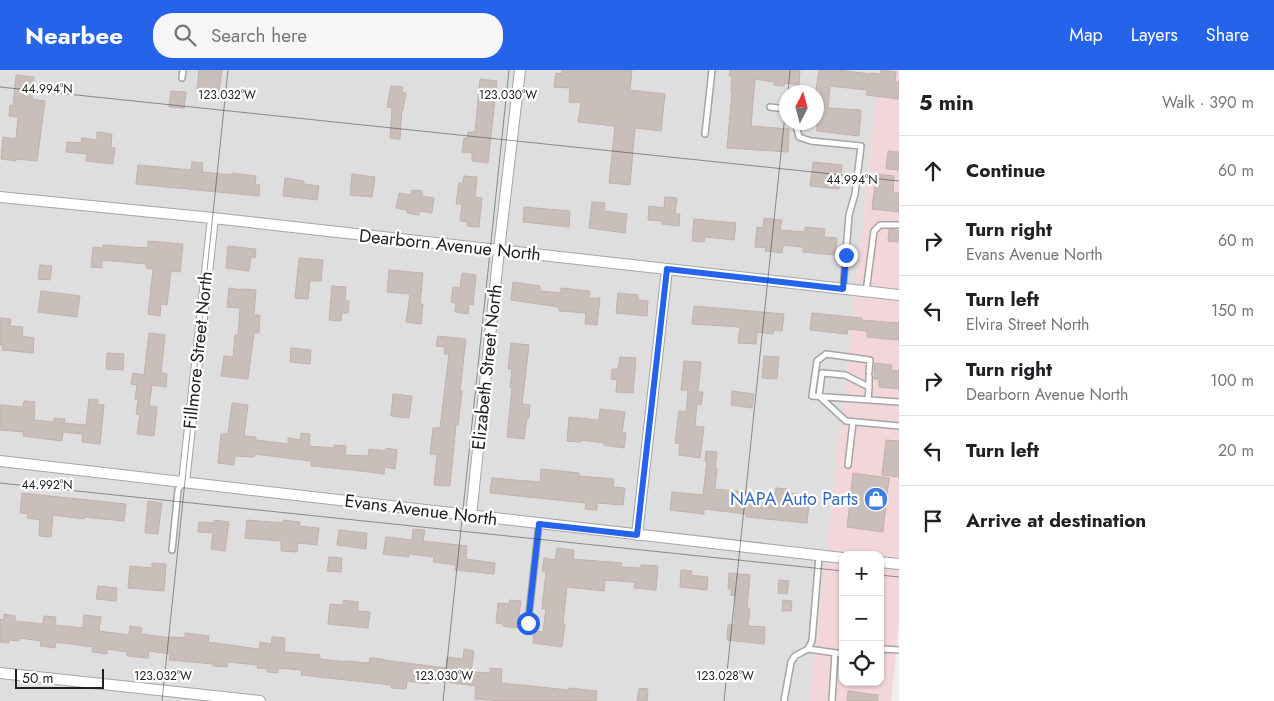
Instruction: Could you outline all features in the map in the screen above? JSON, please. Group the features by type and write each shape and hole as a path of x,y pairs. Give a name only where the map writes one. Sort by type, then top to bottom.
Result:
{"street":[{"name":"Elizabeth Street North","path":"471,516 520,70"},
{"name":"Dearborn Avenue North","path":"0,197 213,218 899,295"},
{"name":"Fillmore Street North","path":"184,482 213,218"},
{"path":"637,535 667,269"},
{"name":"Evans Avenue North","path":"0,461 839,558"},
{"path":"884,562 899,564"},
{"path":"0,673 260,701"}],"lane":[{"path":"182,78 183,70"},
{"path":"705,134 712,70"},
{"path":"770,107 779,109"},
{"path":"797,130 799,137 811,141 861,146 855,194 849,214 843,289"},
{"path":"866,292 874,231 880,225 899,225"},
{"path":"868,400 870,360 826,354 817,361 812,396 819,396 868,400 899,402"},
{"path":"819,396 822,373 846,375 868,387"},
{"path":"819,396 846,421 899,426"},
{"path":"848,465 853,422"},
{"path":"172,550 178,490 184,482"},
{"path":"528,623 539,524"},
{"path":"784,701 790,662 795,656 808,649 812,641 820,556"},
{"path":"808,649 839,654"},
{"path":"884,649 899,650"},
{"path":"832,701 835,653"}],"shaded area":[{"path":"0,70 880,70 810,701 0,701"},
{"path":"880,70 899,70 899,623 891,701 810,701"}],"building":[{"path":"199,70 222,70 219,92 197,89"},
{"path":"562,70 632,70 630,90 665,94 661,131 635,128 630,185 609,183 615,126 578,122 581,103 569,102 570,88 554,87 556,73 562,74"},
{"path":"730,70 800,70 799,85 785,83 784,85 774,85 774,82 755,79 751,126 789,130 788,152 727,148 732,92 732,76 729,76"},
{"path":"819,70 871,74 881,74 881,70 896,72 895,82 899,82 899,99 866,95 867,90 830,86 828,108 861,110 859,136 817,131 824,130 824,85 817,85"},
{"path":"16,75 34,77 32,99 45,101 37,161 1,159 3,137 16,139 18,117 9,116 10,105 13,106"},
{"path":"480,79 497,81 488,163 472,161 472,153 462,152 464,138 467,139 468,132 475,132"},
{"path":"391,86 403,87 402,92 406,93 402,109 400,139 390,138 392,108 387,107"},
{"path":"171,91 186,92 184,108 169,107"},
{"path":"97,132 112,134 111,147 115,148 113,164 86,161 87,154 66,152 67,142 81,143 82,138 97,140"},
{"path":"888,151 899,152 899,170 886,169"},
{"path":"192,162 203,163 202,172 256,176 255,184 260,185 259,196 136,184 138,165 191,170"},
{"path":"813,162 842,165 839,189 810,186"},
{"path":"352,174 375,177 372,197 350,195"},
{"path":"876,174 894,176 893,193 899,193 899,212 872,209"},
{"path":"464,176 477,177 475,197 482,198 479,227 467,226 468,222 460,221 462,204 456,204 459,183 463,183"},
{"path":"285,178 319,186 317,200 283,196"},
{"path":"412,190 422,191 422,196 434,198 432,213 419,211 419,215 407,213 407,210 396,208 399,193 411,195"},
{"path":"665,197 677,198 675,214 680,214 679,226 662,224 662,221 648,220 649,206 664,208"},
{"path":"592,202 605,203 604,211 627,214 625,233 589,228"},
{"path":"524,207 570,211 569,227 523,222"},
{"path":"764,218 782,220 780,230 805,232 805,227 825,229 824,237 837,238 835,255 803,252 803,247 783,245 782,253 765,251 766,248 755,247 757,227 763,228"},
{"path":"694,219 736,223 734,240 705,237 704,242 692,241"},
{"path":"889,229 899,231 899,242 888,241"},
{"path":"148,241 183,244 180,272 171,271 167,305 161,304 160,316 148,314 153,269 146,268 146,264 102,260 102,268 91,267 93,247 103,248 103,245 148,248"},
{"path":"228,246 256,249 255,258 251,257 249,271 226,268"},
{"path":"299,258 323,260 321,281 310,281 308,299 295,298"},
{"path":"40,265 52,266 50,280 38,279"},
{"path":"389,270 423,273 420,304 423,304 421,324 406,322 410,294 387,292"},
{"path":"462,273 476,275 473,305 469,304 468,314 455,312 456,303 451,302 453,287 460,288"},
{"path":"513,282 540,286 540,291 561,293 561,288 590,291 589,298 600,298 597,325 585,324 586,313 559,311 559,307 511,300"},
{"path":"332,286 346,287 345,301 349,301 348,313 342,313 341,321 329,320"},
{"path":"229,288 256,290 254,315 260,315 259,333 254,333 248,379 221,376 224,356 233,357 235,335 238,335 240,308 227,307"},
{"path":"41,291 80,296 77,317 38,312"},
{"path":"618,293 638,295 638,300 648,301 647,316 616,313"},
{"path":"694,306 784,314 782,331 774,330 773,334 757,332 756,344 738,343 740,327 692,324"},
{"path":"812,313 899,323 899,340 867,337 867,331 848,329 847,334 810,330"},
{"path":"0,318 11,319 10,326 23,327 22,336 34,338 33,353 2,350 3,345 0,345"},
{"path":"149,333 165,335 161,373 167,374 166,387 152,385 149,406 157,407 154,436 137,434 140,415 136,414 138,400 135,399 137,385 131,384 133,373 144,375"},
{"path":"438,336 466,339 460,391 462,391 458,425 456,425 450,486 434,485 437,454 430,454 433,428 440,428 449,354 444,354 445,347 436,346"},
{"path":"511,343 529,345 522,404 530,405 524,439 507,437 512,387 510,387 512,369 508,369"},
{"path":"291,348 311,350 310,364 290,362"},
{"path":"107,353 124,354 123,370 106,369"},
{"path":"764,356 779,357 777,379 762,378"},
{"path":"620,357 636,358 633,393 616,392 617,380 611,379 612,369 618,369"},
{"path":"684,361 701,362 698,392 703,392 701,405 697,404 695,426 704,427 700,458 679,455 680,444 675,443 679,411 686,412 688,390 681,390"},
{"path":"875,363 892,365 891,370 899,371 899,389 879,387 879,379 874,379"},
{"path":"732,391 754,394 752,408 731,405"},
{"path":"393,394 412,396 409,418 391,416"},
{"path":"89,399 98,400 97,404 104,405 100,444 82,442 83,434 63,432 62,441 23,436 24,432 0,430 0,405 23,407 24,401 35,402 34,420 54,422 54,418 65,419 64,423 86,425"},
{"path":"232,403 248,405 244,436 256,437 256,440 288,444 288,438 300,440 301,433 310,434 309,446 334,448 334,445 346,446 345,455 368,456 369,449 386,451 386,448 397,450 395,469 385,467 384,474 311,466 311,461 255,454 254,457 235,456 234,465 218,463 221,434 228,434"},
{"path":"600,409 625,412 622,433 626,433 624,448 582,440 581,442 567,441 569,417 599,420"},
{"path":"886,440 899,441 899,477 882,475"},
{"path":"706,451 717,452 715,489 747,492 746,498 774,501 776,488 789,489 789,493 798,494 797,504 809,505 807,523 746,517 746,514 704,509 704,514 670,510 672,492 703,495 707,461 705,461"},
{"path":"541,469 579,473 579,476 614,479 613,487 625,488 623,505 597,503 597,510 585,509 586,503 490,493 492,478 540,482"},
{"path":"853,473 889,478 883,532 847,527"},
{"path":"22,493 126,504 124,521 53,515 51,537 39,536 40,520 27,518 28,514 20,513"},
{"path":"148,501 162,503 158,534 145,533"},
{"path":"215,520 229,522 225,551 211,549 213,533 198,532 199,522 214,523"},
{"path":"247,520 283,523 283,520 300,522 299,526 319,528 317,545 298,543 297,552 281,551 281,541 245,538"},
{"path":"413,529 425,530 423,541 467,546 466,559 495,563 494,574 455,570 456,565 433,562 434,557 409,554 409,557 383,554 386,537 412,540"},
{"path":"339,530 367,533 366,549 337,545"},
{"path":"557,548 574,550 573,559 622,563 621,567 641,568 641,565 658,566 656,590 634,588 635,583 632,582 605,580 604,591 567,587 562,647 533,643 534,631 543,632 546,609 542,609 546,571 542,571 544,558 555,560"},
{"path":"329,557 342,558 341,572 327,571"},
{"path":"152,563 166,564 164,591 128,588 130,566 152,568"},
{"path":"681,570 692,571 691,575 708,577 707,590 680,587"},
{"path":"729,573 750,575 747,608 750,609 748,626 765,627 764,644 727,640 728,625 734,625 736,596 731,595 732,589 728,589"},
{"path":"779,580 789,581 787,594 778,593"},
{"path":"98,586 117,588 116,601 96,599"},
{"path":"343,600 358,602 358,611 370,612 368,628 328,624 330,604 343,605"},
{"path":"510,600 521,601 517,628 496,623 498,603 509,604"},
{"path":"783,600 792,601 791,611 782,611"},
{"path":"4,614 15,616 15,621 43,624 44,616 56,617 55,625 83,628 84,615 101,617 99,631 129,635 130,626 142,628 141,634 172,638 185,638 185,633 209,636 208,642 259,649 260,642 271,644 272,637 285,638 284,652 320,655 320,659 346,662 369,663 370,658 446,668 447,657 463,659 464,649 474,651 471,672 490,673 490,668 502,669 501,683 597,691 596,701 502,701 475,699 476,686 430,680 429,684 407,681 406,689 391,688 391,685 301,675 302,670 278,668 278,673 267,672 268,669 257,668 258,665 228,662 227,667 169,660 170,654 149,651 148,658 127,656 127,652 107,649 107,654 92,652 93,647 56,642 55,648 40,646 41,641 19,638 19,641 9,640 9,643 0,642 0,619 4,620"},
{"path":"639,688 648,689 647,701 637,701"},
{"path":"848,691 878,695 878,701 847,701"}],"place":[{"name":"NAPA Auto Parts","path":"876,499"}],"route":[{"path":"528,623 539,524 637,535 667,269 843,289 846,255"}]}
